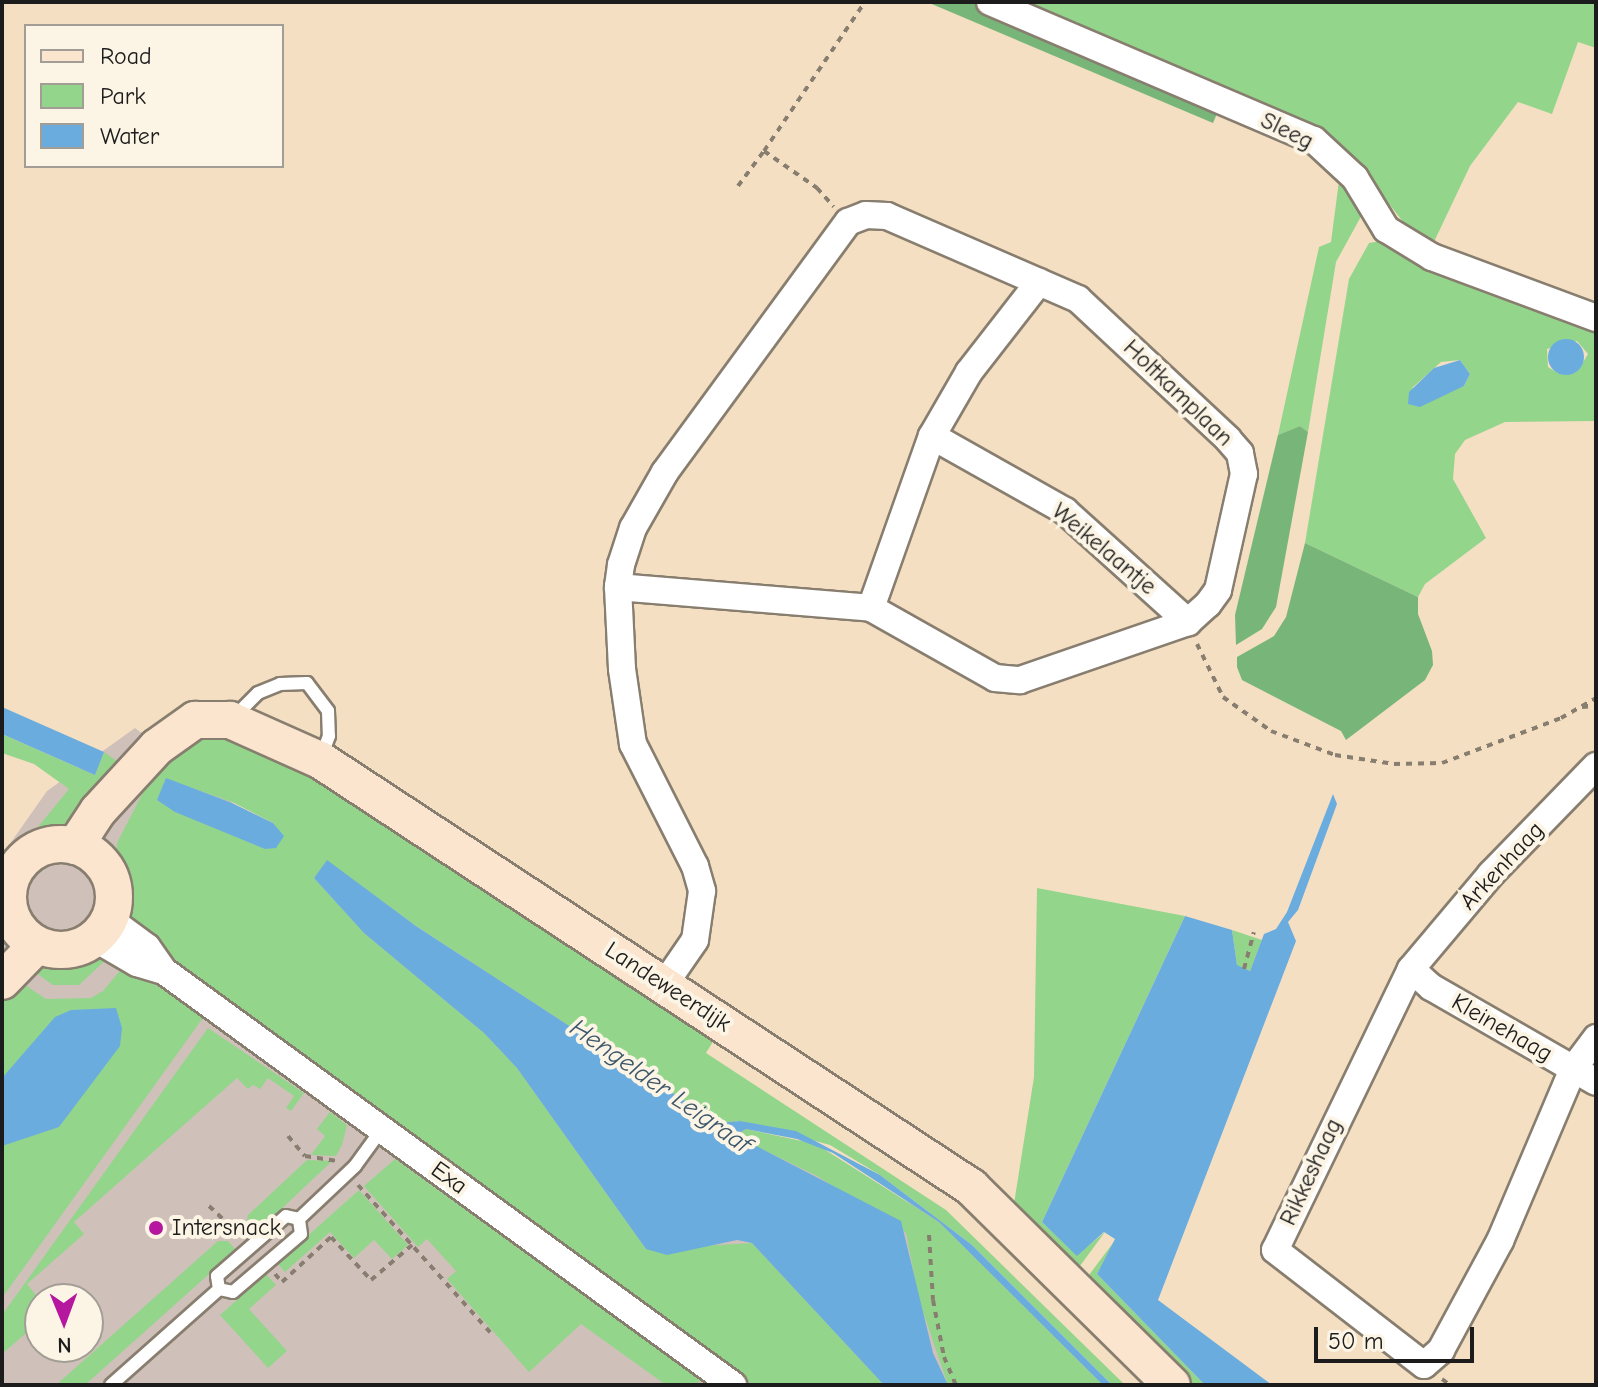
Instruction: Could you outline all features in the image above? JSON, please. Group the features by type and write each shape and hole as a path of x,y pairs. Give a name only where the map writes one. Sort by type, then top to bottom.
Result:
{"street":[{"name":"Sleeg","path":"990,2 1314,140 1355,178 1386,229 1432,257 1596,318"},
{"name":"Holtkamplaan","path":"618,587 871,608 995,678 1020,680 1188,622 1218,590 1243,497 1240,453 1078,299 887,216 866,215 848,222"},
{"path":"664,985 695,940 702,891 695,866 633,744 622,669 618,587 633,528 665,472 848,222"},
{"path":"871,608 932,436 969,372 1039,282"},
{"name":"Weikelaantje","path":"932,436 1065,511 1188,622"},
{"name":"Landeweerdijk","path":"85,852 118,821 125,785 173,732 195,720 230,720 320,760 971,1187 1172,1385"},
{"name":"Arkenhaag","path":"1411,969 1491,874 1596,766"},
{"path":"55,844 85,852 113,886 102,929 77,948 37,945 7,928 11,879 21,862 55,844"},
{"name":"Exa","path":"102,929 137,963 164,971 723,1382"},
{"path":"2,981 37,945"},
{"name":"Kleinehaag","path":"1411,969 1431,987 1585,1075"},
{"name":"Rikkeshaag","path":"1411,969 1275,1250 1424,1365 1441,1350 1585,1075"},
{"path":"1585,1075 1596,1038"}],"lane":[{"path":"230,720 258,693 280,684 307,683 328,711 329,736 320,760"},
{"path":"299,1219 348,1174 382,1129"},
{"path":"219,1289 217,1276 250,1247 286,1216 299,1219"},
{"path":"219,1289 233,1292 301,1234 299,1219"},
{"path":"111,1385 219,1289"}],"path":[{"path":"738,186 865,2"},
{"path":"764,151 817,188 848,222"},
{"path":"1188,622 1223,697 1271,731 1335,755 1394,764 1442,763 1596,698"},
{"path":"1580,707 1596,706"},
{"path":"1244,969 1254,932"},
{"path":"288,1136 305,1156 334,1158 490,1332"},
{"path":"209,1206 250,1247"},
{"path":"929,1235 933,1300 944,1357 956,1385"},
{"path":"266,1264 282,1282 331,1237 371,1280 412,1245"}],"shaded area":[{"path":"135,728 320,870 742,1126 935,1215 1108,1385 2,1385 2,855 47,791"}],"green space":[{"path":"927,2 972,2 1221,104 1213,123"},
{"path":"1001,2 1596,2 1596,48 1578,42 1552,114 1518,102 1470,166 1432,246 1411,232 1354,159 1330,140"},
{"path":"1340,173 1364,211 1336,262 1308,432 1300,426 1278,435 1319,247 1331,242"},
{"path":"1381,241 1596,323 1596,421 1505,422 1465,440 1455,454 1453,479 1486,538 1425,584 1418,597 1305,543 1349,279 1369,243","holes":["1577,341 1588,354 1579,369 1558,373 1548,367 1547,349","1460,360 1470,374 1464,386 1441,394 1412,388 1441,362"]},
{"path":"1300,426 1308,432 1276,607 1262,629 1236,645 1235,615 1278,435"},
{"path":"1305,543 1418,597 1418,614 1432,651 1433,665 1425,680 1346,740 1341,731 1242,680 1237,667 1237,657 1274,636 1286,617"},
{"path":"231,733 293,760 947,1181 1007,1242 940,1183 714,1040 706,1053 946,1210 1125,1385 1112,1385 972,1245 880,1175 830,1145 740,1121 718,1123 416,926 327,861 314,878 364,933 484,1033 517,1068 646,1249 752,1243 884,1385 753,1385 241,1014 129,921 115,870 117,843 156,767 183,740","holes":["166,779 232,802 273,823 282,836 276,845 175,812"]},
{"path":"2,734 95,775 104,752 117,761 100,796 68,833 34,844 12,862 2,890 2,871 69,789 34,764 2,753"},
{"path":"1037,888 1185,916 1042,1222 1077,1255 1105,1232 1074,1274 1013,1210 1034,1077"},
{"path":"1232,930 1262,940 1250,971 1237,966"},
{"path":"87,952 109,957 79,985 53,985 26,966 49,956"},
{"path":"124,966 205,1015 2,1298 2,998 16,979 46,999 91,998 103,991"},
{"path":"208,1028 304,1093 291,1111 286,1108 294,1096 268,1078 260,1089 253,1085 248,1089 237,1078 74,1222 84,1234 25,1283"},
{"path":"330,1112 347,1125 342,1145 336,1156 311,1155 325,1136 317,1129"},
{"path":"746,1129 816,1144 939,1222 1103,1385 948,1385 919,1300 906,1233 817,1176 735,1136"},
{"path":"395,1159 700,1380 697,1385 666,1385 581,1324 529,1372 447,1279 456,1271 427,1239 418,1247 364,1186"},
{"path":"307,1160 332,1161 254,1235 246,1224 248,1215"},
{"path":"359,1190 408,1245 392,1259 374,1240 354,1258 330,1232 285,1272 277,1263"},
{"path":"1116,1239 1097,1274 1205,1385 1184,1385 1083,1283"},
{"path":"218,1241 228,1241 236,1250 85,1385 56,1385 81,1363 104,1363 104,1342"},
{"path":"266,1274 276,1285 249,1309 287,1351 268,1368 220,1315"},
{"path":"24,1284 24,1335 2,1354 2,1315"}],"water":[{"path":"1566,339 1579,344 1584,357 1579,370 1566,375 1553,370 1548,357 1553,344"},
{"path":"1460,360 1470,374 1464,386 1420,407 1408,404 1409,392 1434,368"},
{"path":"2,707 104,752 95,775 2,734"},
{"path":"166,778 232,803 273,823 284,836 276,848 265,849 175,812 157,800"},
{"path":"1333,794 1337,804 1298,910 1288,922 1296,941 1158,1300 1272,1385 1205,1385 1097,1274 1115,1239 1104,1232 1077,1256 1042,1222 1185,916 1232,930 1237,965 1250,971 1264,934 1276,929 1287,912"},
{"name":"Hengelder Leigraaf","path":"327,860 416,926 718,1123 740,1121 796,1131 880,1175 972,1245 1112,1385 1103,1385 939,1222 833,1153 797,1139 746,1129 735,1135 901,1221 933,1353 948,1385 884,1385 752,1243 737,1240 667,1255 646,1249 517,1068 484,1033 364,933 314,878"},
{"path":"116,1008 122,1028 120,1046 59,1127 2,1146 2,1078 55,1017 71,1010"}],"place":[{"name":"Intersnack","path":"156,1228"}]}
